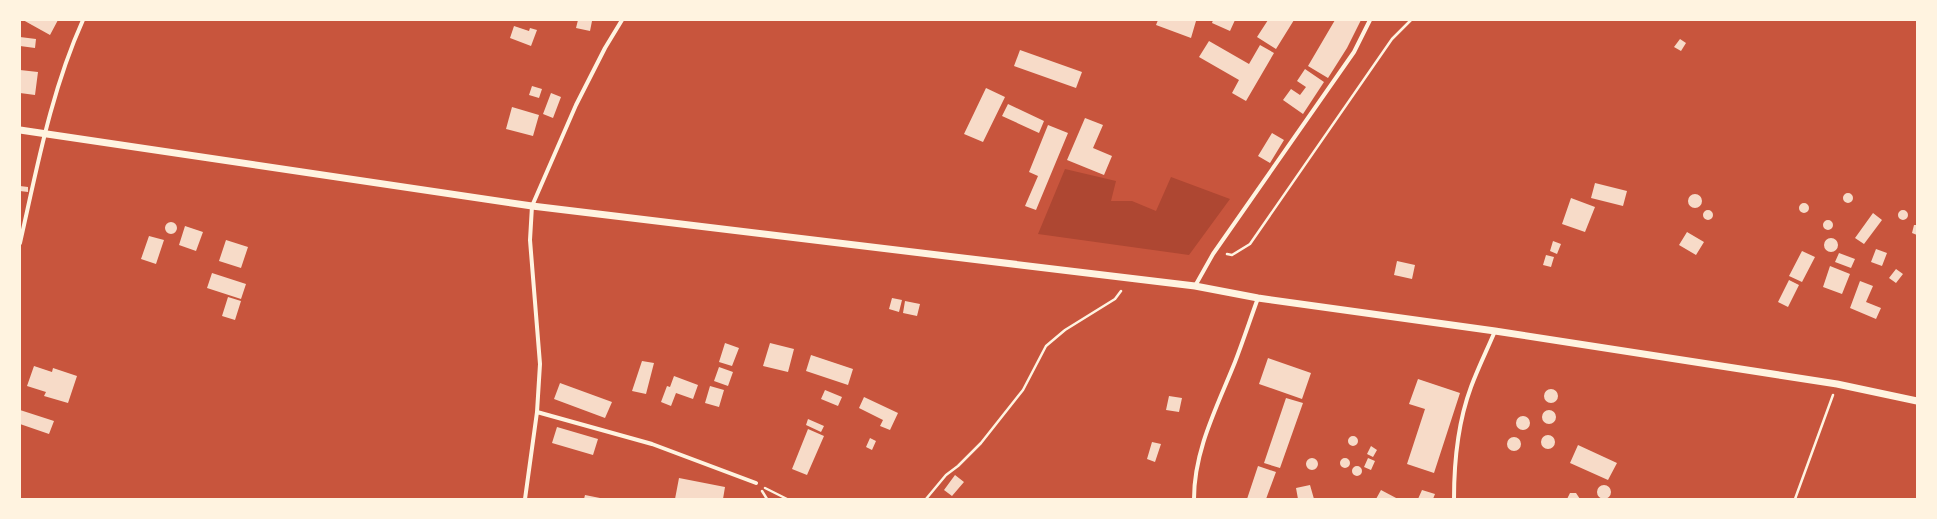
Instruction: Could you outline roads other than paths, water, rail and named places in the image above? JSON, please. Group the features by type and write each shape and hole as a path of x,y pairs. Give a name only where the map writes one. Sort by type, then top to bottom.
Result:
{"street":[{"path":"20,243 44,134 74,41 83,20"},
{"path":"525,499 537,412 540,364 530,240 532,206 576,105 605,48 622,20"},
{"path":"1195,286 1213,254 1354,52 1370,20"},
{"path":"20,130 532,206 1195,286 1258,298 1495,331 1837,384 1917,401"},
{"path":"1194,499 1194,477 1204,436 1236,360 1258,298"},
{"path":"1454,499 1454,479 1460,428 1471,389 1495,331"},
{"path":"537,412 652,444 756,483"}]}
